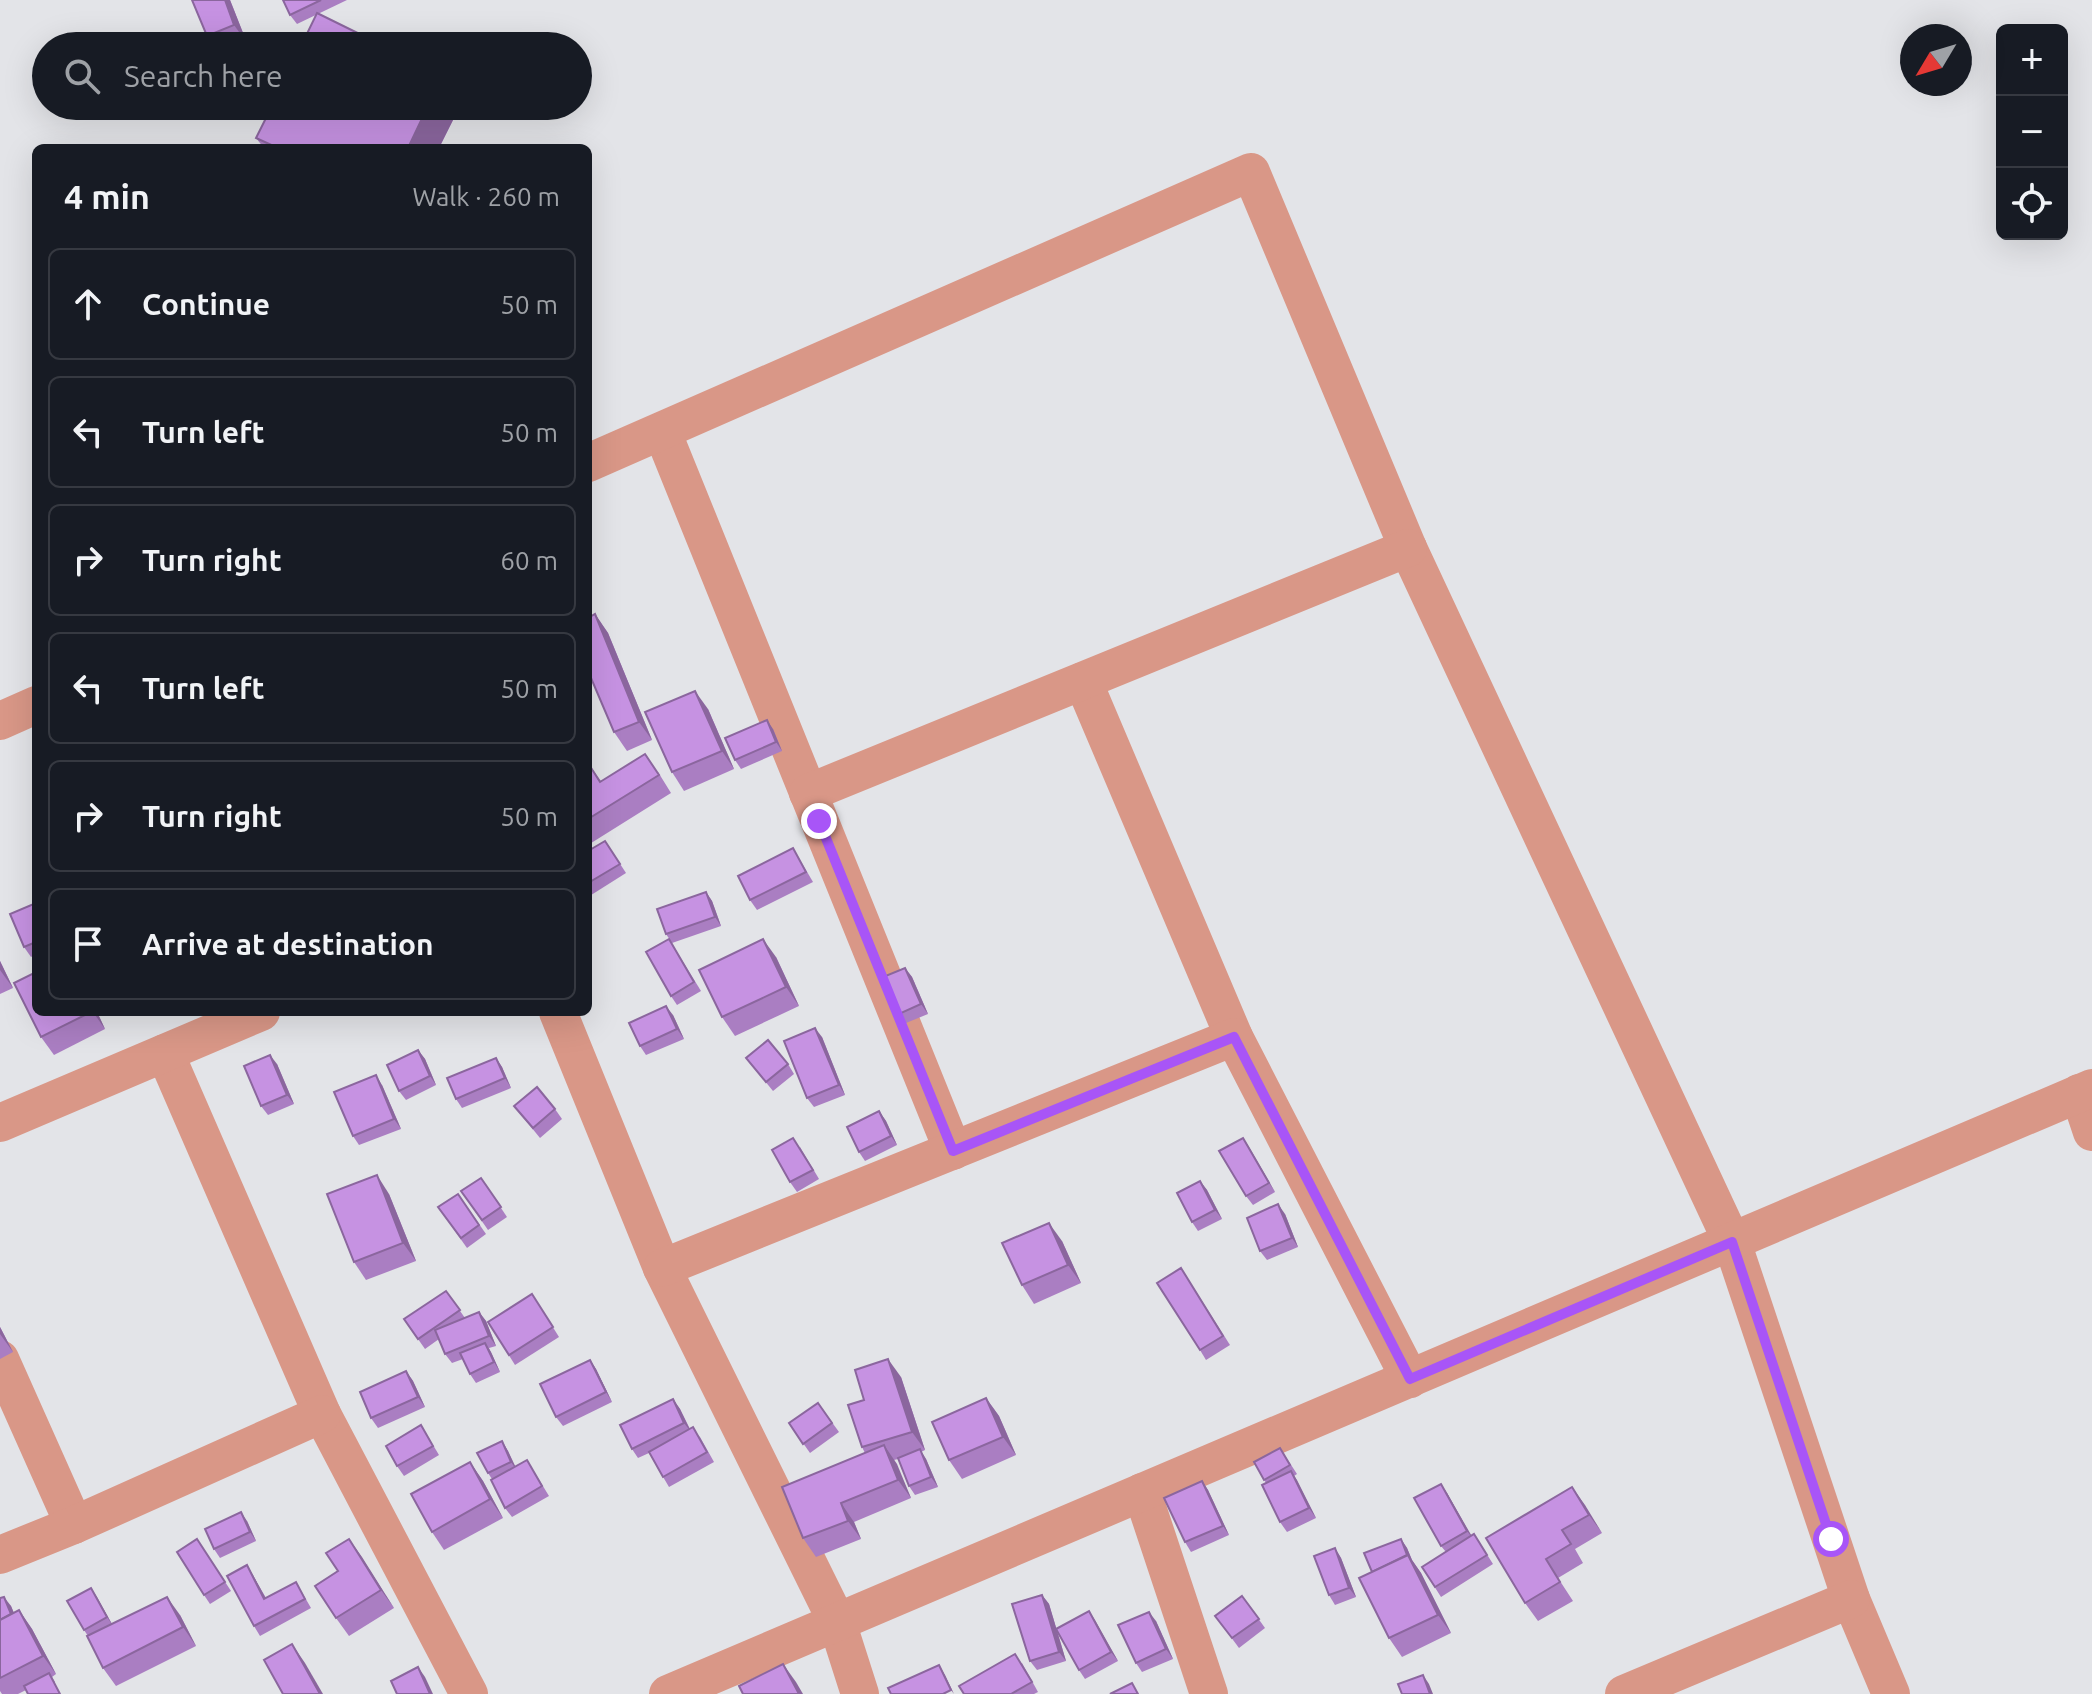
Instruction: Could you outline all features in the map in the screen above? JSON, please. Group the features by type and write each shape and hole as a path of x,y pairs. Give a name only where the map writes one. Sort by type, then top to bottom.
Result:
{"street":[{"path":"592,461 1251,172 1408,548 1732,1242 1851,1599 1891,1694"},
{"path":"662,431 953,1151"},
{"path":"808,793 1408,548"},
{"path":"1083,681 1234,1037 1410,1379"},
{"path":"0,721 32,707"},
{"path":"0,1123 252,1016"},
{"path":"560,1016 662,1268 837,1622 860,1694"},
{"path":"662,1268 1234,1037"},
{"path":"165,1053 322,1414 469,1694"},
{"path":"668,1694 2086,1090 2092,1132"},
{"path":"0,1359 74,1525"},
{"path":"0,1555 322,1414"},
{"path":"1142,1492 1209,1694"},
{"path":"1624,1694 1851,1599"}],"building":[{"path":"192,0 225,0 234,25 217,32 205,32"},
{"path":"283,0 321,0 290,15"},
{"path":"317,13 356,32 308,32"},
{"path":"265,120 421,120 410,144 269,144 256,138"},
{"path":"595,614 639,722 614,732 592,680 592,616"},
{"path":"695,691 722,751 672,772 645,712"},
{"path":"767,720 776,742 735,760 725,738"},
{"path":"645,754 659,775 592,817 592,769 600,782"},
{"path":"605,841 620,864 592,881 592,849"},
{"path":"793,848 806,872 750,900 738,876"},
{"path":"706,892 715,917 666,934 657,909"},
{"path":"32,905 32,944 24,947 10,914"},
{"path":"669,939 694,982 671,996 646,952"},
{"path":"763,939 786,987 722,1017 699,970"},
{"path":"905,968 921,1004 899,1014 883,977"},
{"path":"32,974 32,1016 83,1016 41,1037 14,983"},
{"path":"666,1006 677,1029 640,1046 629,1023"},
{"path":"815,1028 839,1085 807,1098 784,1041"},
{"path":"768,1040 788,1064 766,1082 746,1058"},
{"path":"418,1050 430,1076 399,1091 387,1065"},
{"path":"270,1055 287,1095 261,1106 244,1066"},
{"path":"496,1058 505,1078 456,1099 447,1078"},
{"path":"376,1075 394,1119 353,1136 334,1092"},
{"path":"537,1087 555,1109 533,1128 514,1106"},
{"path":"879,1111 891,1136 859,1152 847,1127"},
{"path":"793,1138 813,1170 790,1182 772,1150"},
{"path":"1243,1138 1269,1183 1246,1196 1219,1151"},
{"path":"377,1175 403,1243 354,1262 327,1194"},
{"path":"481,1178 501,1207 482,1220 461,1191"},
{"path":"1200,1181 1215,1210 1192,1222 1177,1193"},
{"path":"458,1194 479,1225 461,1238 438,1207"},
{"path":"1278,1204 1292,1238 1260,1251 1247,1218"},
{"path":"1049,1223 1068,1265 1022,1285 1002,1243"},
{"path":"1181,1268 1223,1336 1200,1350 1157,1283"},
{"path":"446,1291 460,1310 418,1339 404,1319"},
{"path":"532,1294 553,1327 509,1355 488,1322"},
{"path":"479,1312 489,1336 445,1354 435,1330"},
{"path":"485,1343 494,1362 470,1374 460,1353"},
{"path":"888,1359 912,1432 862,1447 848,1405 864,1400 855,1370"},
{"path":"590,1360 606,1392 556,1417 540,1384"},
{"path":"406,1371 418,1397 371,1418 360,1392"},
{"path":"986,1398 1003,1437 949,1460 932,1422"},
{"path":"673,1399 684,1423 632,1449 620,1425"},
{"path":"818,1403 832,1423 803,1444 789,1423"},
{"path":"421,1425 433,1446 397,1466 386,1446"},
{"path":"693,1427 707,1452 663,1477 649,1452"},
{"path":"502,1441 511,1462 488,1473 477,1453"},
{"path":"884,1445 898,1480 841,1503 848,1521 803,1538 782,1487"},
{"path":"1280,1448 1290,1465 1264,1480 1254,1462"},
{"path":"920,1449 931,1477 909,1486 898,1458"},
{"path":"527,1460 542,1486 505,1508 491,1480"},
{"path":"470,1462 490,1499 432,1532 411,1494"},
{"path":"1291,1471 1309,1508 1280,1522 1262,1485"},
{"path":"1202,1481 1223,1526 1185,1542 1164,1498"},
{"path":"1441,1484 1467,1531 1441,1546 1414,1498"},
{"path":"1572,1487 1589,1515 1562,1530 1571,1544 1546,1559 1560,1582 1525,1603 1486,1538"},
{"path":"241,1512 250,1532 214,1549 205,1529"},
{"path":"1474,1534 1487,1555 1435,1587 1422,1567"},
{"path":"197,1539 225,1582 204,1595 177,1552"},
{"path":"349,1539 381,1590 336,1618 315,1586 338,1571 326,1553"},
{"path":"1401,1539 1407,1555 1372,1572 1364,1553"},
{"path":"1335,1548 1349,1588 1329,1595 1314,1556"},
{"path":"1408,1555 1438,1615 1389,1638 1359,1578"},
{"path":"247,1565 264,1599 296,1582 305,1599 254,1626 227,1576"},
{"path":"91,1588 107,1617 84,1630 67,1601"},
{"path":"1042,1595 1059,1652 1030,1661 1012,1604"},
{"path":"1242,1596 1259,1619 1232,1638 1215,1616"},
{"path":"4,1597 11,1614 0,1620 0,1598"},
{"path":"167,1597 183,1627 103,1668 87,1636"},
{"path":"19,1610 43,1656 0,1678 0,1620"},
{"path":"1089,1611 1111,1652 1079,1670 1056,1629"},
{"path":"1149,1612 1166,1649 1136,1663 1118,1625"},
{"path":"292,1644 320,1694 283,1694 264,1660"},
{"path":"1015,1654 1032,1682 1011,1694 964,1694 959,1686"},
{"path":"783,1664 799,1694 743,1694 739,1686"},
{"path":"939,1665 951,1690 943,1694 891,1694 888,1688"},
{"path":"418,1667 430,1694 397,1694 391,1681"},
{"path":"49,1673 60,1694 28,1694 24,1686"},
{"path":"1423,1675 1430,1694 1402,1694 1398,1684"},
{"path":"1132,1683 1138,1694 1110,1694"}],"route":[{"path":"819,821 953,1151 1234,1037 1410,1379 1732,1242 1831,1539"}]}
